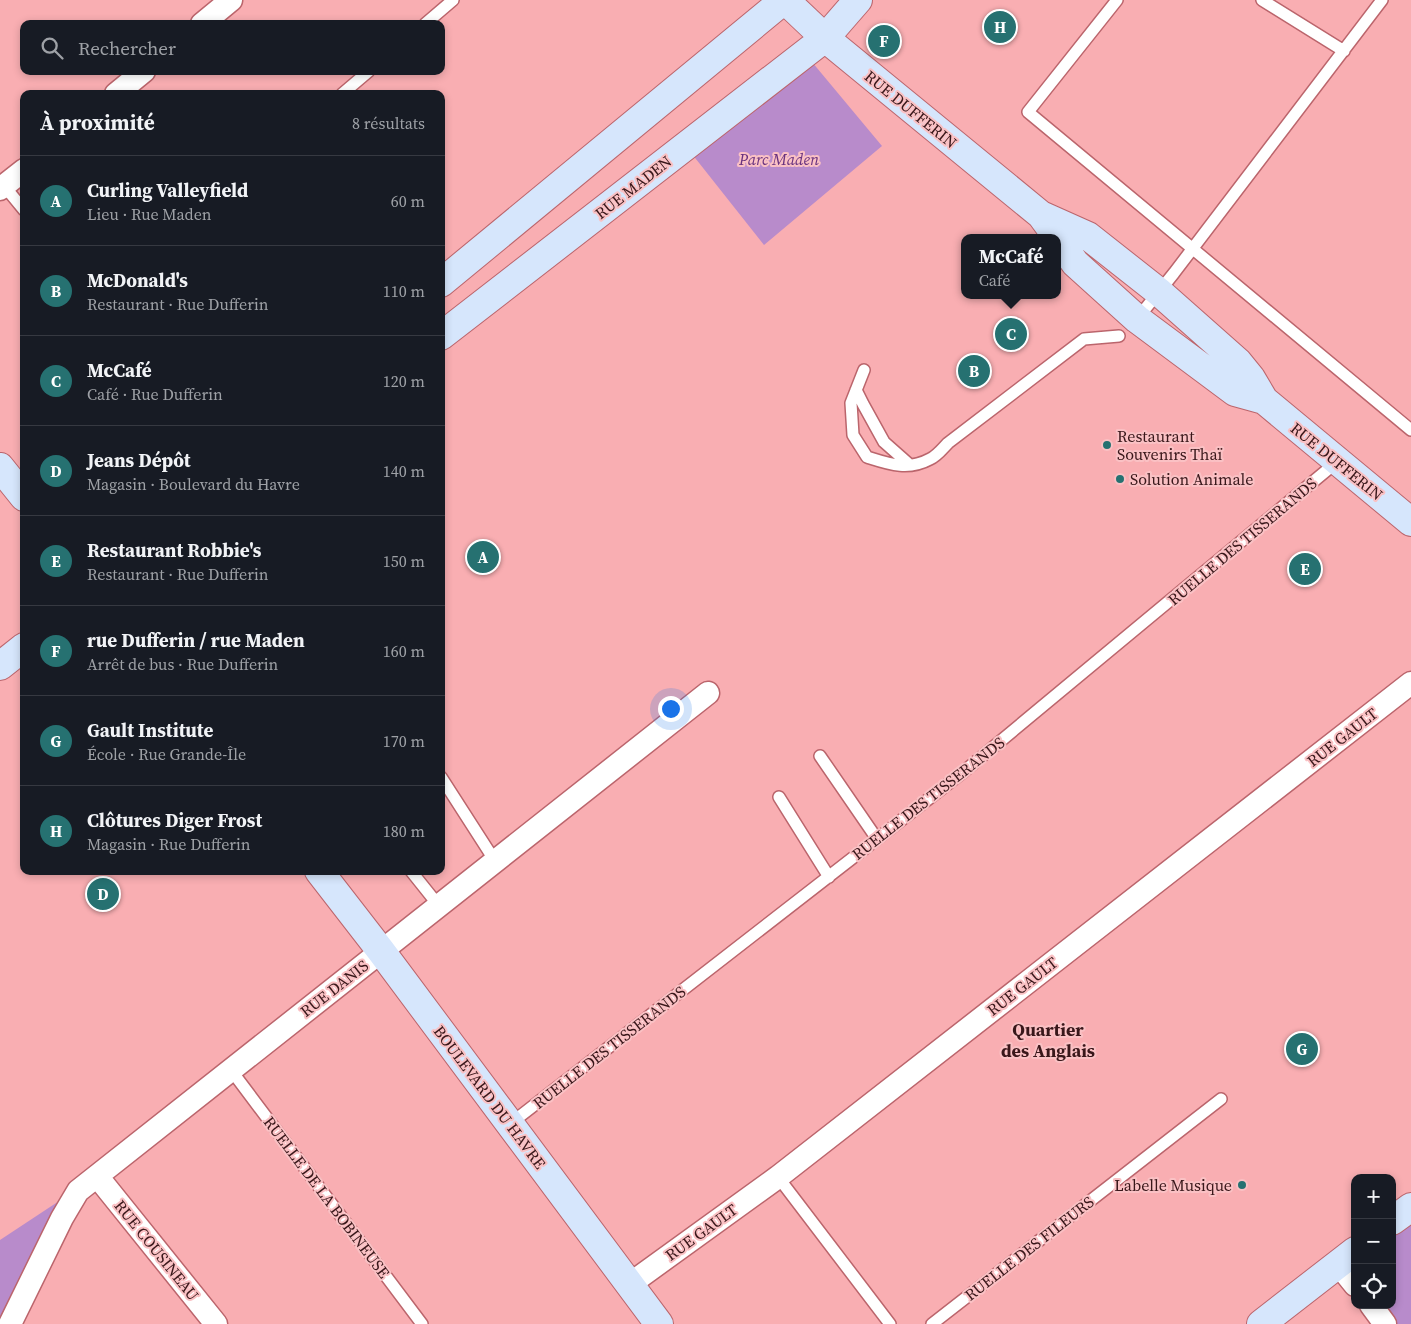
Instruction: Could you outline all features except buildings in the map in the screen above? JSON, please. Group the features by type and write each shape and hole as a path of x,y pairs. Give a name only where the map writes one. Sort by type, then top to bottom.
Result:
{"street":[{"path":"207,20 231,0"},
{"path":"445,280 784,0"},
{"name":"RUE DUFFERIN","path":"784,0 825,38 1041,215 1088,236 1159,292 1238,362 1251,378 1264,400 1411,522"},
{"name":"RUE MADEN","path":"445,333 825,38 858,0"},
{"path":"121,90 139,75"},
{"path":"1,185 20,173"},
{"name":"RUE DUFFERIN","path":"1041,215 1054,234"},
{"name":"RUE DUFFERIN","path":"1061,244 1128,327 1235,392 1264,400"},
{"path":"0,467 20,492"},
{"path":"0,666 20,650"},
{"name":"RUE GAULT","path":"630,1284 778,1177 1411,682"},
{"name":"RUE DANIS","path":"10,1324 62,1218 78,1191 708,693"},
{"name":"BOULEVARD DU HAVRE","path":"322,875 382,951 659,1324"},
{"name":"RUE COUSINEAU","path":"97,1176 216,1324"},
{"path":"1395,1219 1411,1207"},
{"path":"1261,1324 1346,1257 1351,1273"},
{"path":"1373,1309 1385,1324"}],"lane":[{"path":"430,20 453,0"},
{"path":"1117,0 1028,112 1411,430"},
{"path":"1262,0 1344,51"},
{"path":"864,370 851,403 854,434 867,457 892,465 910,465 930,459 948,443 1084,339 1128,327 1193,249 1382,0"},
{"path":"347,90 364,75"},
{"path":"1,185 20,206"},
{"path":"856,390 884,442 910,465"},
{"name":"RUELLE DES TISSERANDS","path":"510,1124 962,773 1338,461"},
{"path":"820,756 877,839"},
{"path":"445,783 495,861"},
{"path":"779,797 829,877"},
{"path":"414,875 439,906"},
{"name":"RUELLE DE LA BOBINEUSE","path":"231,1070 422,1324"},
{"name":"RUELLE DES FILEURS","path":"932,1324 1221,1099"},
{"path":"778,1177 890,1324"}],"green space":[{"name":"Parc Maden","path":"812,62 882,146 764,245 692,154"},
{"path":"97,1176 0,1324 0,1240"},
{"path":"1411,1207 1411,1324 1385,1324 1374,1309 1396,1309 1396,1218"}],"place":[{"name":"Clôtures Diger Frost","path":"1000,27"},
{"name":"rue Dufferin / rue Maden","path":"884,41"},
{"name":"McCafé","path":"1011,334"},
{"name":"McDonald's","path":"974,371"},
{"name":"Restaurant Souvenirs Thaï","path":"1107,445"},
{"name":"Solution Animale","path":"1120,479"},
{"name":"Curling Valleyfield","path":"483,557"},
{"name":"Restaurant Robbie's","path":"1305,569"},
{"name":"Jeans Dépôt","path":"103,894"},
{"name":"Gault Institute","path":"1302,1049"},
{"name":"Labelle Musique","path":"1242,1185"}],"district":[{"name":"Quartier des Anglais","path":"1048,1039"}]}
